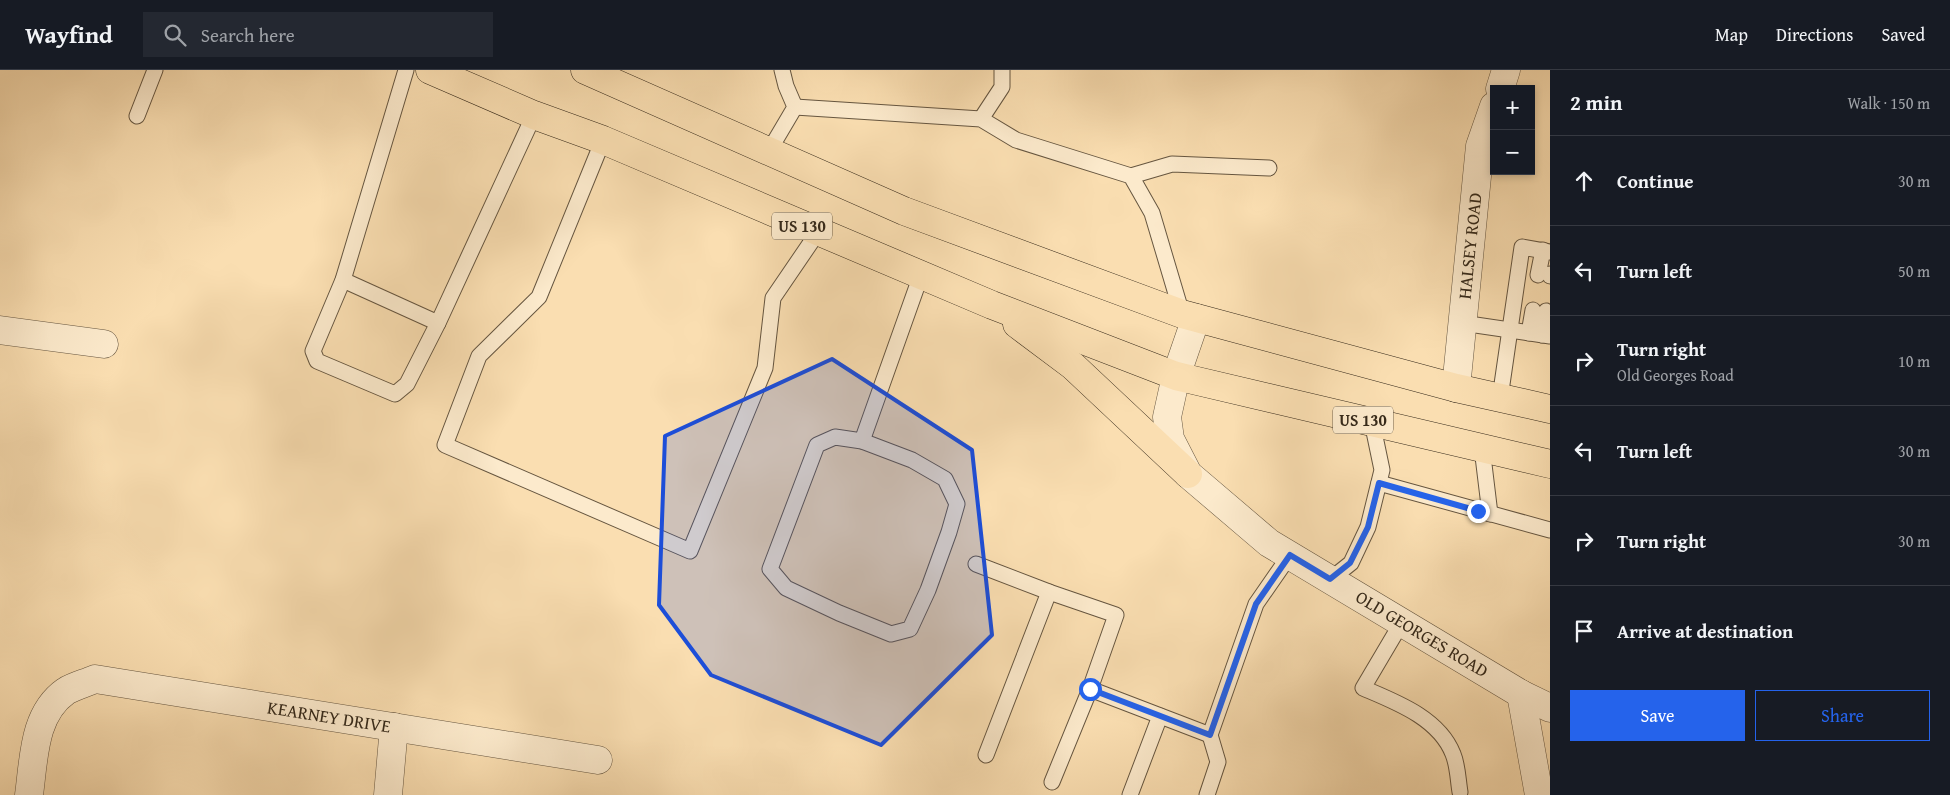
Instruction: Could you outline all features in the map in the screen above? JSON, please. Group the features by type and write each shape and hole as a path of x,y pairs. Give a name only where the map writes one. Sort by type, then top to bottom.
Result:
{"highway":[{"name":"US 130","path":"430,70 534,115 603,140 921,276 1176,376 1550,464"},
{"path":"586,70 904,211 1189,316 1456,388 1550,409"},
{"path":"992,305 1073,366 1188,474"}],"street":[{"path":"1501,85 1506,70"},
{"name":"HALSEY ROAD","path":"1456,388 1480,146 1490,117"},
{"name":"OLD GEORGES ROAD","path":"1189,316 1167,417 1170,439 1188,474 1269,543 1521,694 1550,708"},
{"path":"0,330 104,344"},
{"name":"KEARNEY DRIVE","path":"29,795 38,731 49,707 66,690 95,679 598,760"},
{"path":"1521,694 1539,795"},
{"path":"388,795 394,727"}],"lane":[{"path":"137,116 155,70"},
{"path":"406,70 343,280 313,351 317,361 395,394 407,384 438,323 534,115"},
{"path":"782,70 786,86 795,107"},
{"path":"982,119 1002,86 1002,70"},
{"path":"769,151 795,107"},
{"path":"795,107 982,119 1016,140 1131,176 1172,164 1269,168"},
{"path":"603,140 540,297 479,356 445,445 690,551 765,368 772,298 818,232"},
{"path":"1131,176 1152,213 1189,316"},
{"path":"1500,398 1522,247 1546,251 1546,275"},
{"path":"862,441 921,276"},
{"path":"343,280 438,323"},
{"path":"1462,323 1540,335 1539,311"},
{"path":"1330,579 1350,563 1368,527 1382,470 1372,422"},
{"path":"835,437 862,441 912,460 945,479 957,504 934,573 910,629 891,634 839,613 786,588 770,569 817,445 835,437"},
{"path":"1482,448 1490,514"},
{"path":"1379,483 1550,530"},
{"path":"1207,795 1218,762 1210,735 1256,604 1290,555"},
{"path":"976,564 1116,615 1090,689 1052,782"},
{"path":"986,755 1049,592"},
{"path":"1402,622 1363,688 1408,708 1442,735 1454,755 1460,792"},
{"path":"1090,689 1210,735"},
{"path":"1130,795 1160,716"}],"highlighted area":[{"path":"832,359 972,450 992,635 881,745 711,675 659,605 665,436"}],"route":[{"path":"1090,689 1210,735 1256,604 1290,555 1330,579 1350,563 1368,527 1379,483 1478,511"}]}
